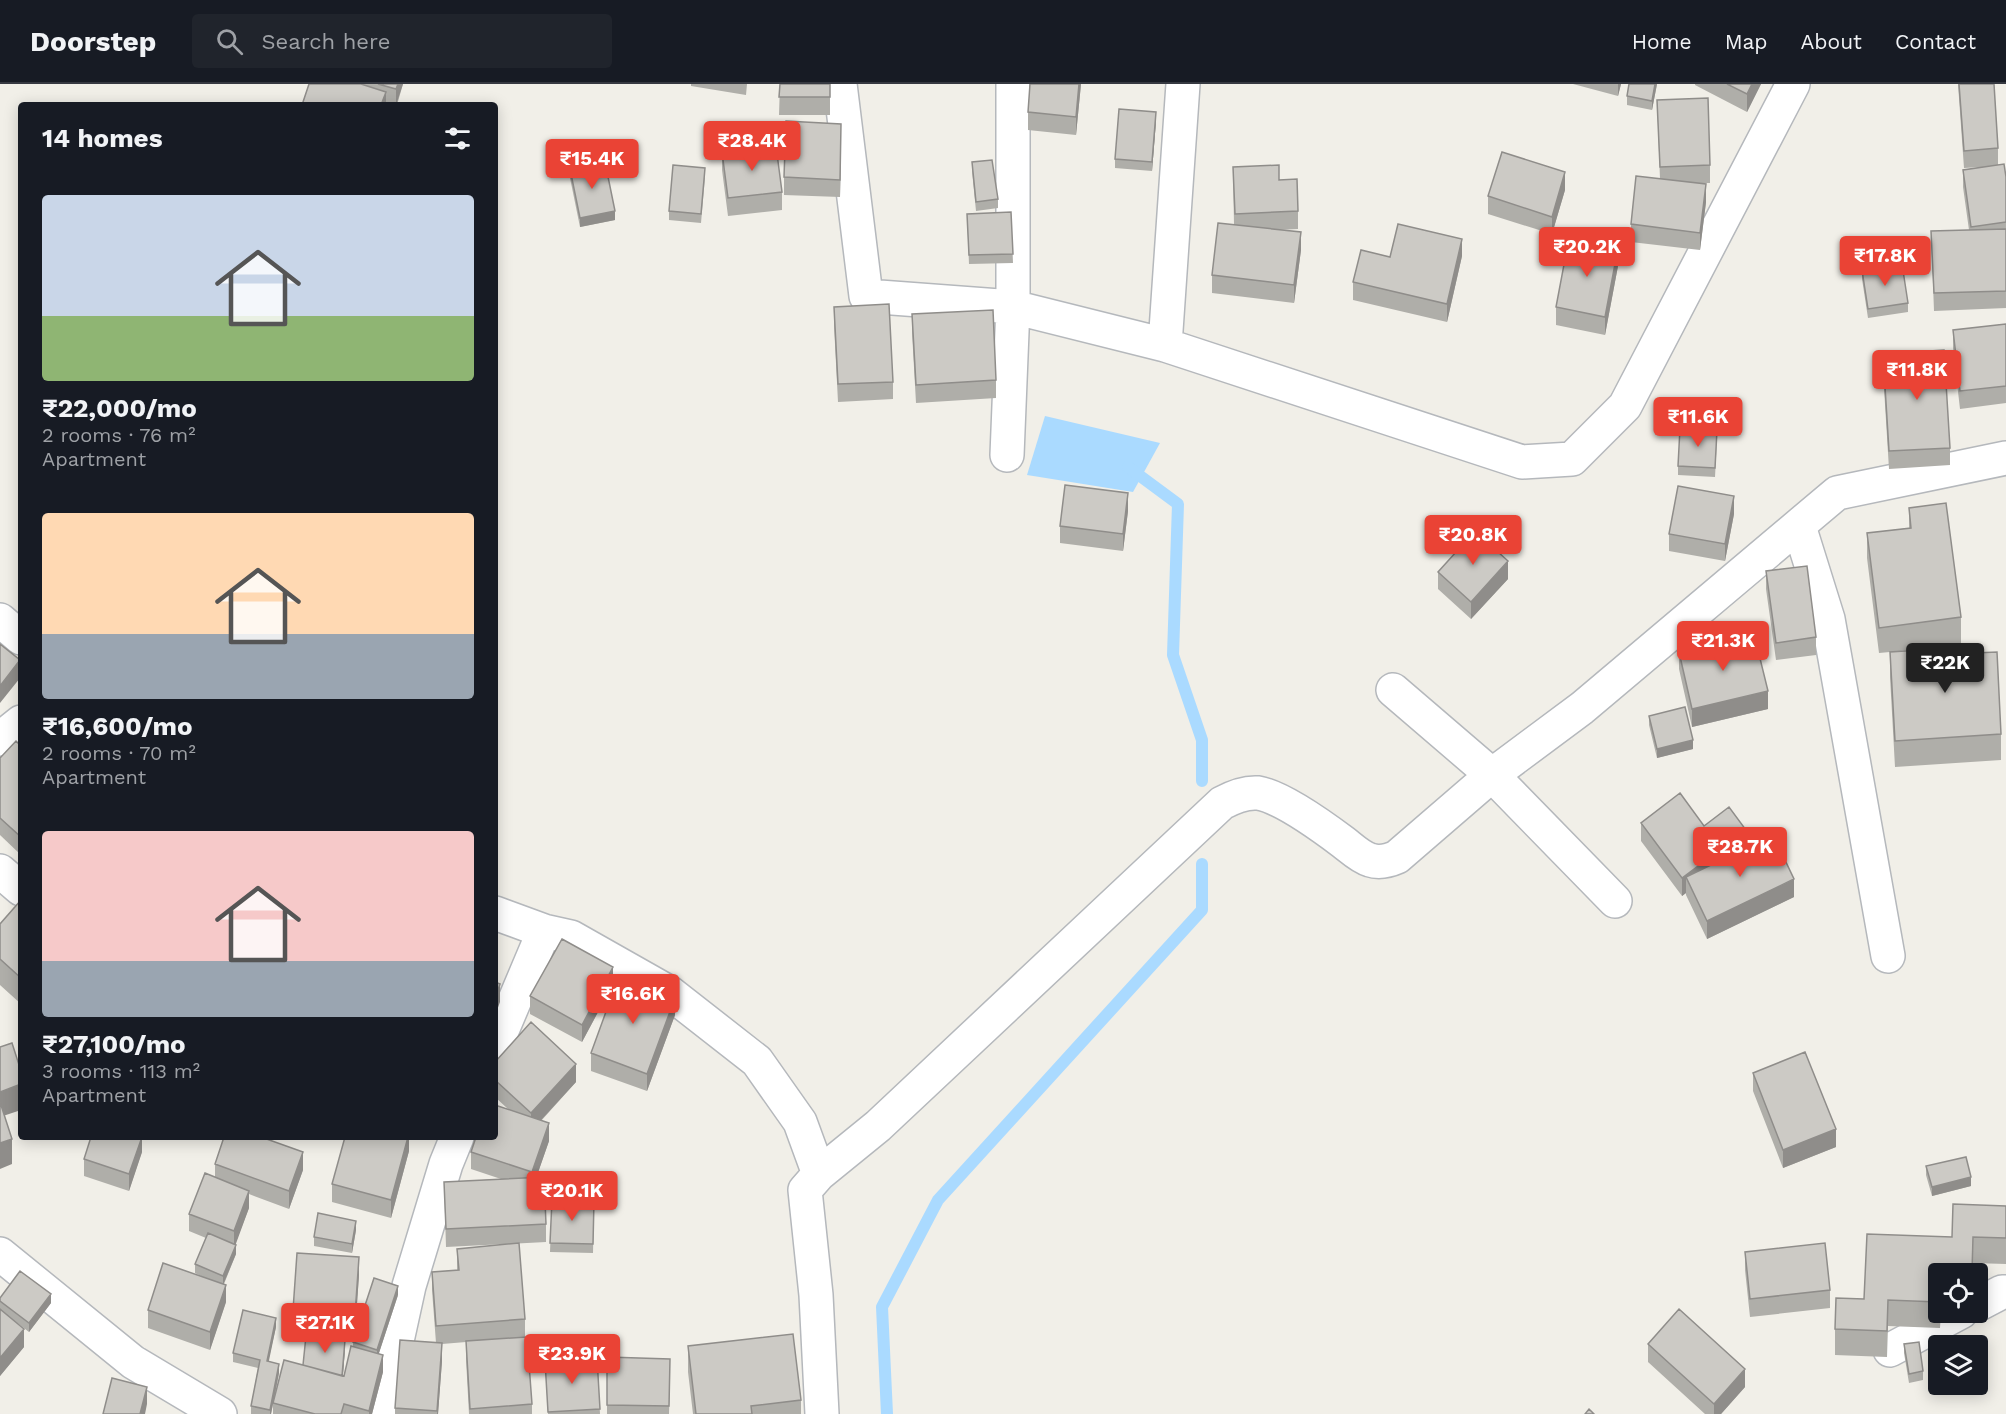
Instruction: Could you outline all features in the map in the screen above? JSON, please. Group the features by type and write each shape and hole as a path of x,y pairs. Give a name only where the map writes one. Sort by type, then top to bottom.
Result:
{"street":[{"path":"840,84 866,296 1013,307 1165,345 1522,462 1572,459 1625,406 1794,84"},
{"path":"1007,455 1013,307 1013,84"},
{"path":"1165,345 1183,84"},
{"path":"822,1414 816,1295 805,1190 819,1174 878,1126 1222,803 1234,796 1255,793 1267,795 1319,825 1367,860 1389,861 1397,858 1492,775 1582,708 1837,493 2006,458"},
{"path":"1799,526 1828,619 1888,956"},
{"path":"0,620 18,635"},
{"path":"1393,690 1492,775 1615,901"},
{"path":"0,871 18,886"},
{"path":"498,914 543,931 571,937 670,993 757,1061 800,1122 819,1174"},
{"path":"498,1040 543,931"},
{"path":"381,1414 409,1286 446,1164 456,1140"},
{"path":"0,1254 134,1362 220,1414"},
{"path":"1988,1299 2006,1292"},
{"path":"1890,1350 1940,1323"}],"water":[{"path":"1045,416 1160,443 1133,492 1027,475"}],"building":[{"path":"309,84 361,84 386,92 382,102 303,102"},
{"path":"378,84 398,84 396,89"},
{"path":"780,84 830,84 830,97 779,97"},
{"path":"1030,84 1079,84 1076,117 1028,112"},
{"path":"1629,84 1655,84 1652,101 1627,96"},
{"path":"1727,84 1752,84 1747,94"},
{"path":"1959,84 1994,84 1998,148 1964,151"},
{"path":"1708,98 1710,165 1660,167 1657,100"},
{"path":"1119,109 1156,112 1152,162 1115,159"},
{"path":"786,121 841,124 840,180 784,177"},
{"path":"776,146 782,192 728,198 722,152"},
{"path":"1502,152 1565,172 1552,217 1488,196"},
{"path":"992,160 998,199 976,202 972,162"},
{"path":"605,162 615,211 580,218 570,169"},
{"path":"2004,164 2006,222 1971,227 1963,170"},
{"path":"673,165 705,168 701,214 669,211"},
{"path":"1279,165 1279,180 1297,179 1298,211 1235,214 1233,167"},
{"path":"1636,176 1706,184 1700,233 1631,224"},
{"path":"1011,212 1013,254 969,255 967,214"},
{"path":"1218,223 1301,232 1294,285 1212,275"},
{"path":"1398,224 1462,239 1447,304 1353,282 1361,250 1390,257"},
{"path":"2006,229 2006,291 1934,293 1931,231"},
{"path":"1569,238 1618,248 1605,317 1556,307"},
{"path":"1902,264 1908,303 1868,309 1862,270"},
{"path":"889,304 893,382 838,384 834,307"},
{"path":"993,310 996,380 916,385 912,314"},
{"path":"2006,324 2006,386 1960,391 1953,330"},
{"path":"1944,350 1950,448 1889,451 1883,354"},
{"path":"1680,428 1717,430 1715,468 1678,466"},
{"path":"1065,485 1128,493 1123,534 1060,526"},
{"path":"1678,486 1734,496 1725,544 1669,534"},
{"path":"1946,503 1961,617 1879,628 1867,533 1911,528 1909,508"},
{"path":"1475,531 1508,561 1471,602 1438,572"},
{"path":"1807,566 1816,637 1776,643 1766,571"},
{"path":"1754,634 1768,691 1692,709 1679,652"},
{"path":"0,644 18,658 18,663 0,686"},
{"path":"1950,648 1951,654 1997,652 2001,734 1895,741 1890,652"},
{"path":"1685,707 1693,740 1657,749 1649,716"},
{"path":"16,741 18,743 18,834 0,818 0,758"},
{"path":"1680,793 1704,826 1729,807 1746,830 1682,878 1641,823"},
{"path":"1773,835 1794,879 1707,921 1686,877"},
{"path":"18,903 18,975 0,959 0,924"},
{"path":"562,939 613,967 582,1025 530,996"},
{"path":"619,976 675,998 647,1074 591,1053"},
{"path":"531,1022 576,1064 531,1113 498,1083 498,1059"},
{"path":"12,1043 18,1062 18,1085 0,1092 0,1047"},
{"path":"1805,1052 1836,1129 1783,1150 1753,1073"},
{"path":"0,1102 12,1139 0,1143"},
{"path":"498,1106 549,1123 532,1172 471,1152 475,1140 498,1140"},
{"path":"90,1140 141,1140 129,1174 84,1159"},
{"path":"223,1140 269,1140 303,1152 289,1191 215,1164"},
{"path":"344,1140 407,1140 391,1200 332,1184"},
{"path":"1966,1157 1971,1177 1932,1187 1926,1166"},
{"path":"205,1173 249,1191 234,1231 189,1214"},
{"path":"544,1177 546,1224 446,1229 444,1182"},
{"path":"552,1200 594,1201 593,1244 550,1243"},
{"path":"1953,1204 2006,1206 2006,1238 1973,1237 1972,1263 1928,1263 1928,1302 1888,1300 1887,1331 1835,1329 1836,1298 1864,1299 1867,1234 1952,1237"},
{"path":"318,1213 356,1221 352,1244 314,1237"},
{"path":"208,1233 236,1245 223,1276 195,1264"},
{"path":"519,1243 525,1319 436,1326 432,1272 459,1270 457,1249"},
{"path":"1825,1243 1830,1290 1750,1299 1745,1252"},
{"path":"297,1253 359,1257 355,1315 293,1310"},
{"path":"163,1263 226,1285 210,1332 148,1310"},
{"path":"20,1271 51,1294 29,1323 0,1301"},
{"path":"374,1278 398,1286 377,1350 353,1342"},
{"path":"0,1309 24,1329 0,1358"},
{"path":"1679,1309 1745,1369 1714,1404 1648,1344"},
{"path":"243,1310 276,1318 267,1361 279,1364 270,1410 251,1406 260,1360 233,1353"},
{"path":"793,1334 801,1400 751,1406 752,1414 696,1414 688,1346"},
{"path":"306,1336 345,1340 342,1376 303,1365"},
{"path":"527,1337 532,1404 470,1409 466,1341"},
{"path":"400,1340 442,1343 437,1411 395,1408"},
{"path":"1919,1342 1923,1371 1909,1374 1904,1344"},
{"path":"351,1346 383,1355 369,1411 344,1404 341,1414 315,1414 273,1403 284,1360 344,1376"},
{"path":"607,1357 670,1359 669,1406 607,1405"},
{"path":"597,1358 600,1409 548,1412 545,1361"},
{"path":"112,1378 147,1387 140,1414 103,1414"}],"waterway":[{"path":"1128,467 1178,504 1173,655 1202,740 1202,781"},
{"path":"887,1414 882,1307 938,1200 1202,910 1202,864"}]}
